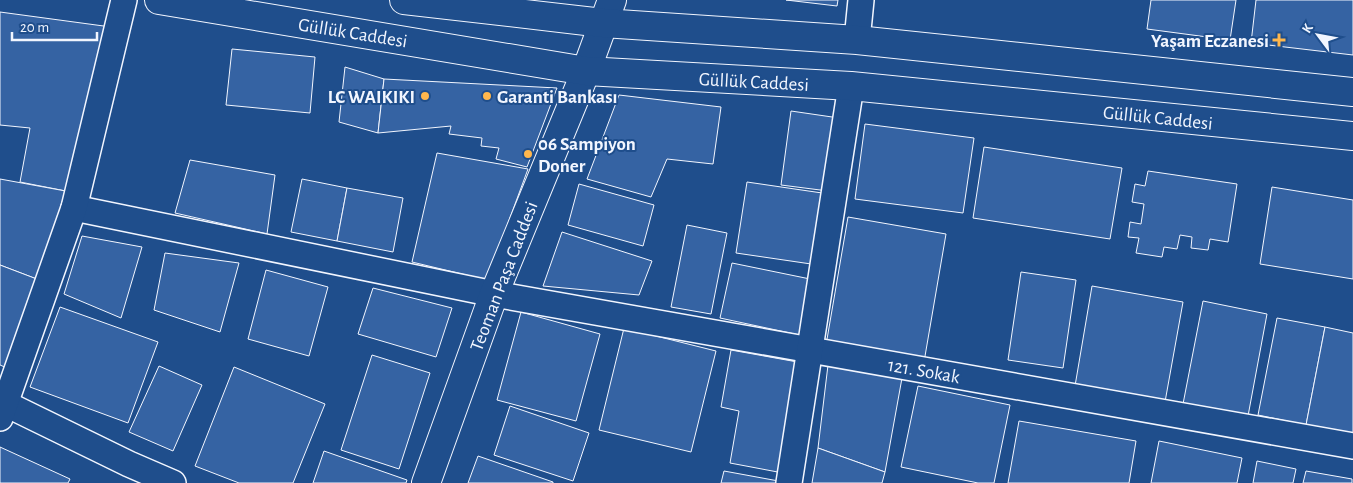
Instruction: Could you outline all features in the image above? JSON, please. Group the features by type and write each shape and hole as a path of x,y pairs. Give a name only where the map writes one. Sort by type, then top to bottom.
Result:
{"main road":[{"name":"Güllük Caddesi","path":"159,0 586,71 851,86 1353,136"},
{"path":"404,0 608,12 1353,92"},
{"name":"Teoman Paşa Caddesi","path":"426,483 494,294 586,71 608,12"}],"street":[{"path":"124,0 74,208 2,407 123,473 173,483"},
{"path":"857,40 861,0"},
{"path":"789,483 851,86"},
{"name":"121. Sokak","path":"74,208 494,294 1353,446"}],"building":[{"path":"786,0 838,0 837,6"},
{"path":"1151,0 1236,0 1230,40 1147,29"},
{"path":"1256,0 1353,0 1353,55 1251,43"},
{"path":"0,12 111,27 71,192 20,182 30,128 0,125"},
{"path":"232,49 315,57 310,113 226,105"},
{"path":"345,67 384,79 378,133 339,122"},
{"path":"384,79 557,88 527,167 496,159 499,148 481,146 482,138 449,134 451,126 378,133"},
{"path":"619,95 721,107 713,164 667,159 651,197 587,179"},
{"path":"791,111 839,118 828,191 781,185"},
{"path":"865,124 974,138 963,213 855,199"},
{"path":"984,147 1122,168 1110,239 973,218"},
{"path":"437,153 528,169 487,280 412,262"},
{"path":"190,160 275,175 267,234 175,213"},
{"path":"1148,171 1237,184 1228,242 1210,239 1208,250 1191,248 1192,237 1180,235 1177,249 1164,247 1162,257 1136,253 1139,238 1128,237 1130,222 1141,224 1144,204 1132,202 1135,184 1145,186"},
{"path":"0,179 71,192 42,281 0,265"},
{"path":"302,179 347,188 337,241 291,232"},
{"path":"747,182 829,194 818,265 736,253"},
{"path":"579,184 654,205 643,246 568,225"},
{"path":"1272,187 1353,200 1353,279 1260,264"},
{"path":"347,188 403,198 393,252 337,241"},
{"path":"848,217 946,234 924,362 826,345"},
{"path":"687,225 727,233 711,314 671,307"},
{"path":"562,232 652,261 639,295 543,286"},
{"path":"82,236 142,247 121,318 64,294"},
{"path":"165,253 239,263 220,332 154,310"},
{"path":"732,263 815,280 804,336 720,318"},
{"path":"0,265 42,281 7,368 0,365"},
{"path":"266,270 328,287 309,356 248,339"},
{"path":"1021,272 1076,280 1063,368 1008,360"},
{"path":"1092,286 1183,302 1165,402 1075,386"},
{"path":"373,288 452,308 436,357 358,334"},
{"path":"1203,301 1267,314 1248,416 1183,404"},
{"path":"60,307 158,342 128,423 30,387"},
{"path":"521,312 600,334 576,421 497,400"},
{"path":"1277,318 1325,327 1306,425 1258,415"},
{"path":"1325,327 1353,333 1353,434 1306,425"},
{"path":"624,328 716,351 691,452 599,430"},
{"path":"731,350 803,363 783,473 730,463 739,411 721,407"},
{"path":"372,355 430,373 399,469 341,450"},
{"path":"828,365 902,378 885,472 818,448"},
{"path":"159,366 202,385 173,451 129,432"},
{"path":"234,367 325,404 293,483 239,483 195,466"},
{"path":"918,386 1010,405 994,483 978,483 901,467"},
{"path":"510,406 589,433 573,481 494,455"},
{"path":"1019,421 1136,441 1129,483 1008,483"},
{"path":"1159,441 1242,458 1237,483 1151,483"},
{"path":"0,447 70,479 68,483 0,483"},
{"path":"818,448 885,472 882,483 812,483"},
{"path":"324,451 407,480 406,483 313,483"},
{"path":"478,456 553,482 553,483 468,483"},
{"path":"1257,461 1296,469 1293,483 1253,483"},
{"path":"724,471 784,482 784,483 721,483"},
{"path":"1306,471 1352,479 1352,483 1303,483"}],"place":[{"name":"Yaşam Eczanesi","path":"1279,40"},
{"name":"LC WAIKIKI","path":"425,96"},
{"name":"Garanti Bankası","path":"487,96"},
{"name":"06 Sampiyon Doner","path":"528,154"}]}
